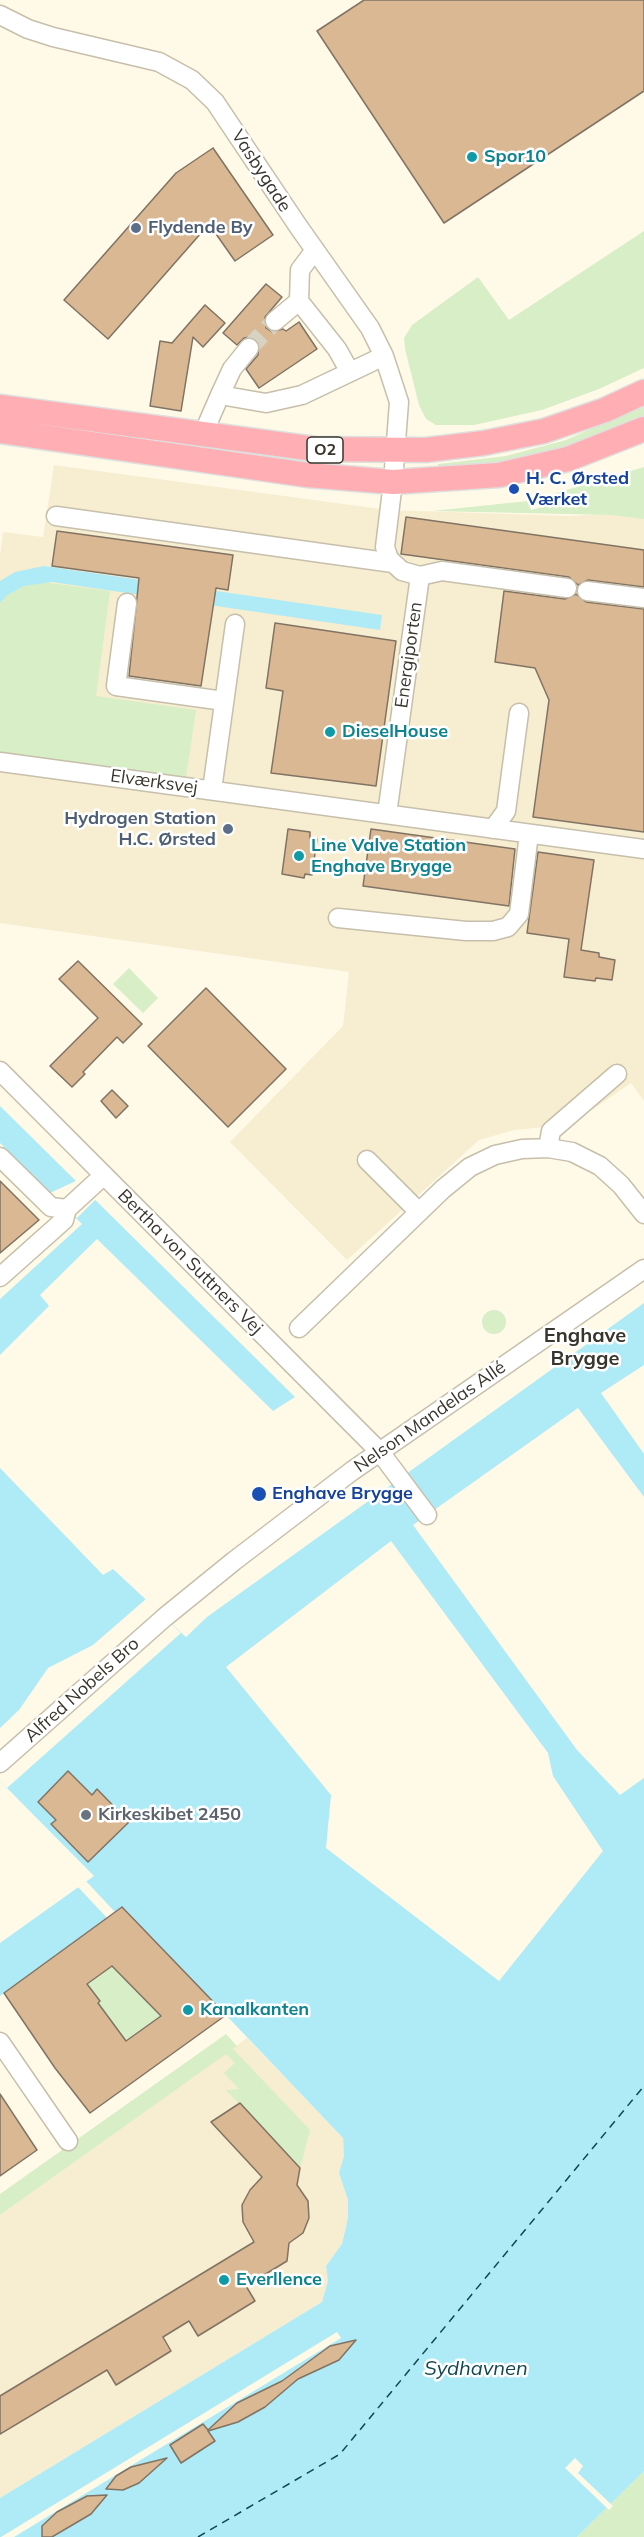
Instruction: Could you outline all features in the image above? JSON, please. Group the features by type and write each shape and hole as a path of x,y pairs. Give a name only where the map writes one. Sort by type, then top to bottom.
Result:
{"main road":[{"name":"O2","path":"0,407 315,449 396,450 484,443 544,431 605,410 644,393"},
{"name":"O2","path":"0,431 307,475 393,482 499,474 568,459 644,429"}],"street":[{"name":"Vasbygade","path":"0,15 28,29 53,37 159,62 192,80 215,102 370,328 384,356 399,402 385,547 393,562"},
{"path":"315,250 300,270 299,301 337,349 350,372"},
{"path":"275,321 299,301"},
{"path":"203,434 232,369 249,348"},
{"path":"220,395 266,403 303,395 384,356"},
{"path":"56,516 393,562 402,571 420,576"},
{"name":"Energiporten","path":"387,814 420,576 442,571 567,588"},
{"path":"587,591 644,598"},
{"path":"127,603 116,686 224,701"},
{"name":"Elværksvej","path":"0,762 212,790 235,624"},
{"path":"493,828 506,811 519,713"},
{"path":"212,790 644,849"},
{"path":"338,918 466,931 493,931 508,927 519,914 530,834"},
{"name":"Bertha von Suttners Vej","path":"0,1071 380,1452 426,1515"},
{"path":"548,1148 551,1131 617,1074"},
{"path":"299,1328 419,1212 470,1167 495,1155 522,1149 548,1148 572,1152 600,1166 621,1185 644,1214"},
{"path":"0,1157 51,1207 67,1209"},
{"path":"367,1160 419,1212"},
{"path":"0,1277 64,1220 67,1209 104,1175"},
{"name":"Nelson Mandelas Allé","path":"165,1617 234,1561 380,1452 644,1269"},
{"name":"Alfred Nobels Bro","path":"0,1763 165,1617"},
{"path":"0,2042 69,2141"}],"shaded area":[{"path":"54,465 388,510 570,516 644,512 644,1101 631,1083 564,1129 546,1127 514,1130 479,1140 347,1260 230,1142 343,1026 349,972 0,923 0,556 3,532 43,537"},
{"path":"247,2038 343,2138 344,2156 339,2173 348,2200 348,2218 342,2244 326,2266 328,2281 322,2302 0,2498 0,2215"}],"green space":[{"path":"644,231 644,368 599,389 542,410 474,425 436,425 426,419 419,405 405,349 404,338 412,325 478,277 509,320"},
{"path":"644,405 644,420 560,450 511,461 438,470 438,464 506,456 566,440"},
{"path":"644,467 644,519 611,515 432,511 528,501 531,510 549,505 546,496"},
{"path":"42,582 110,591 96,696 196,710 186,777 0,752 0,603 6,596 24,586"},
{"path":"129,968 158,998 143,1013 113,984"},
{"path":"494,1310 503,1313 506,1322 503,1331 494,1334 485,1331 482,1322 485,1313"},
{"path":"110,1963 164,2019 158,2018 96,2063 56,2007 108,1969"},
{"path":"226,2034 237,2046 233,2049 310,2130 300,2168 226,2090 239,2089 224,2073 235,2063 226,2054 0,2215 0,2194"},
{"path":"644,2471 644,2537 577,2537"}],"water":[{"path":"44,566 382,615 380,630 52,582 24,586 6,596 0,603 0,581 15,572"},
{"path":"0,1106 295,1397 273,1411 97,1239 40,1295 49,1306 0,1355 0,1299 82,1224 0,1143"},
{"name":"Sydhavnen","path":"644,1303 644,1365 601,1393 644,1454 644,1497 578,1408 413,1525 577,1750 620,1795 644,1778 644,2471 577,2537 0,2537 0,2498 322,2302 328,2281 326,2266 342,2244 348,2218 348,2200 339,2173 344,2156 343,2138 123,1907 0,1996 0,1943 94,1876 0,1781 0,1468 103,1575 113,1569 186,1637 207,1617","holes":["391,1541 548,1753 553,1776 603,1851 499,1981 326,1848 331,1795 226,1667"]}],"pier":[{"path":"78,1180 97,1198 77,1218 50,1193"},
{"path":"146,1599 181,1633 7,1788 0,1781 0,1728 19,1710 48,1668 93,1645"},
{"path":"85,1880 115,1912 107,1918 78,1887"},
{"path":"337,2332 341,2338 14,2537 1,2537"},
{"path":"575,2458 583,2466 578,2473 613,2506 609,2510 565,2468"}],"building":[{"name":"Spor10","path":"364,0 644,0 644,91 444,223 317,31"},
{"path":"213,148 273,235 235,261 209,224 108,339 64,300 176,173"},
{"path":"266,284 282,297 265,317 266,328 272,332 283,329 286,331 299,322 317,349 259,388 246,369 258,355 259,343 250,337 244,338 237,345 223,333"},
{"path":"205,305 225,323 203,347 193,337 181,411 150,406 160,341 172,343"},
{"path":"406,517 644,550 644,587 588,580 578,585 569,577 401,554"},
{"path":"57,531 233,555 228,590 216,588 201,686 129,676 139,578 52,566"},
{"path":"504,591 565,599 576,594 586,602 644,609 644,832 533,817 549,700 535,668 495,662"},
{"name":"DieselHouse","path":"275,623 396,641 376,786 271,773 283,691 266,688"},
{"name":"Line Valve Station Enghave Brygge","path":"288,829 310,832 310,838 317,839 312,875 305,874 304,878 282,874"},
{"path":"371,829 515,849 509,906 363,886"},
{"path":"538,852 594,860 581,950 599,953 599,957 615,960 612,980 596,978 595,981 564,977 569,939 527,933"},
{"path":"78,961 142,1024 123,1043 117,1037 83,1072 85,1074 72,1087 50,1066 98,1018 59,979"},
{"path":"206,988 286,1069 228,1127 148,1046"},
{"path":"112,1090 128,1106 116,1118 101,1101"},
{"path":"0,1181 39,1220 0,1253"},
{"name":"Kirkeskibet 2450","path":"68,1771 92,1795 97,1789 129,1822 88,1862 51,1824 56,1820 38,1802"},
{"name":"Kanalkanten","path":"122,1907 226,2015 90,2113 55,2068 4,1993","holes":["112,1966 161,2016 126,2041 87,1984"]},
{"path":"0,2094 37,2150 0,2176"},
{"name":"Everllence","path":"240,2103 300,2168 297,2185 308,2201 309,2218 303,2233 289,2243 287,2261 246,2286 255,2301 198,2336 189,2321 163,2337 171,2351 116,2385 107,2370 0,2434 0,2396 254,2242 243,2222 242,2205 250,2190 262,2177 211,2122"},
{"path":"356,2340 339,2360 298,2379 265,2407 238,2422 208,2431 215,2441 181,2463 170,2445 203,2424 208,2430 237,2403 282,2381 330,2346"},
{"path":"167,2458 139,2483 123,2490 106,2489 116,2476 131,2467"},
{"path":"107,2495 91,2514 52,2537 42,2537 42,2526 57,2512 87,2496"}],"ferry route":[{"path":"198,2537 340,2454 644,2086"}],"tunnel":[{"path":"249,348 275,321"}],"place":[{"name":"Spor10","path":"472,157"},
{"name":"Flydende By","path":"136,228"},
{"name":"H. C. Ørsted Værket","path":"514,489"},
{"name":"DieselHouse","path":"330,732"},
{"name":"Hydrogen Station H.C. Ørsted","path":"228,829"},
{"name":"Line Valve Station Enghave Brygge","path":"299,856"},
{"name":"Enghave Brygge","path":"259,1494"},
{"name":"Kirkeskibet 2450","path":"86,1815"},
{"name":"Kanalkanten","path":"188,2010"},
{"name":"Everllence","path":"224,2280"}],"district":[{"name":"Enghave Brygge","path":"585,1348"}]}
